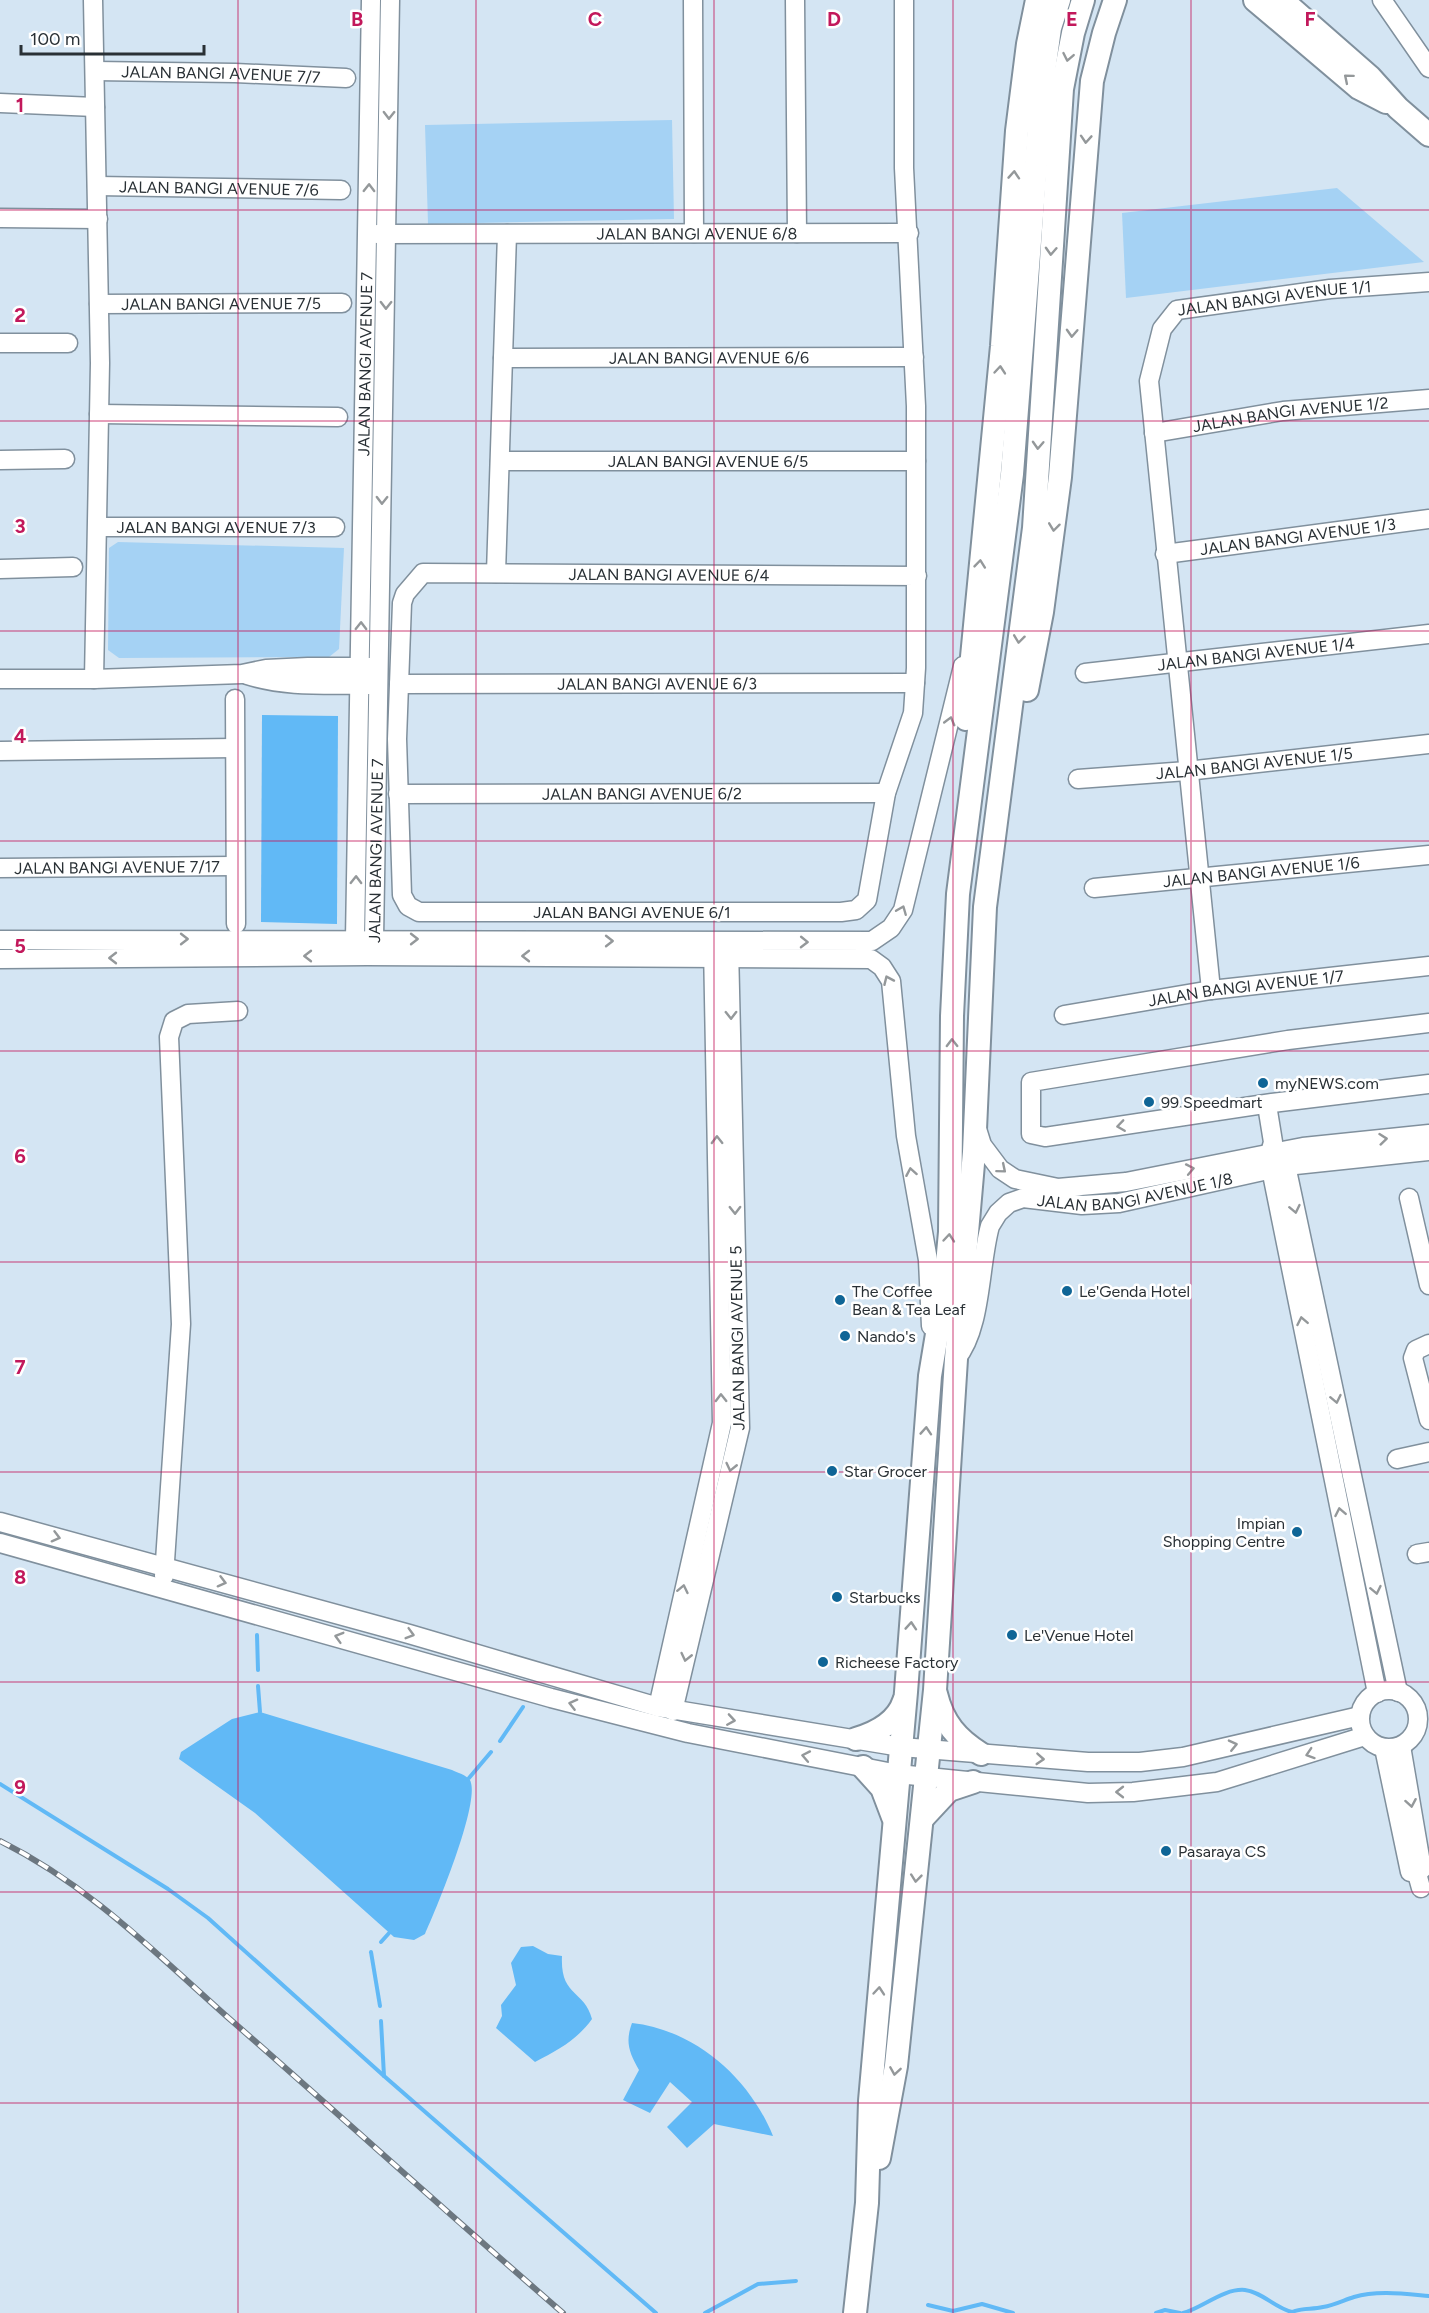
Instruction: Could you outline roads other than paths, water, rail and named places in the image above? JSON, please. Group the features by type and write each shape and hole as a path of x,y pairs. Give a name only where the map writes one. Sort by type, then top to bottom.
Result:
{"main road":[{"path":"855,2313 867,2203 870,2101 906,1692 930,1376 945,1286 950,1232 952,1016 964,740 1002,346 1017,131 1028,44 1037,0"},
{"path":"958,894 1012,474 1042,86 1050,28 1059,0"},
{"path":"867,2203 896,2066 935,1690 956,1359 976,1118 985,907 1034,528 1062,90 1073,33 1083,0"},
{"path":"985,907 1006,806 1048,571 1068,400 1087,123 1092,81 1115,0"},
{"path":"1255,0 1359,88 1398,108"},
{"path":"1282,0 1370,76 1398,108 1427,132"},
{"path":"935,1690 946,1722 956,1735 981,1754"},
{"path":"856,1739 870,1735 892,1720 901,1709 906,1692"},
{"path":"863,1767 882,1788 895,1824"},
{"path":"922,1819 949,1790 973,1782"}],"street":[{"path":"93,0 99,304 98,527 94,679"},
{"name":"JALAN BANGI AVENUE 7","path":"367,956 355,939 371,0"},
{"name":"JALAN BANGI AVENUE 7","path":"367,956 374,939 390,0"},
{"path":"693,0 694,233"},
{"path":"795,0 797,233"},
{"path":"886,793 913,713 915,683 916,461 909,233 904,168 904,0"},
{"path":"1382,0 1429,67"},
{"name":"JALAN BANGI AVENUE 7/7","path":"94,71 235,73 346,78"},
{"path":"371,84 390,85"},
{"path":"0,103 95,107"},
{"name":"JALAN BANGI AVENUE 7/6","path":"97,186 340,190"},
{"path":"0,218 98,219"},
{"name":"JALAN BANGI AVENUE 6/8","path":"368,240 387,241 486,234 909,233"},
{"path":"496,573 507,234"},
{"name":"JALAN BANGI AVENUE 1/1","path":"1211,990 1176,664 1149,381 1162,329 1177,310 1330,289 1429,282"},
{"name":"JALAN BANGI AVENUE 7/5","path":"99,304 342,303"},
{"path":"0,343 68,343"},
{"name":"JALAN BANGI AVENUE 6/6","path":"503,358 914,357"},
{"name":"JALAN BANGI AVENUE 1/2","path":"1154,434 1283,411 1429,399"},
{"path":"99,414 338,417"},
{"path":"0,460 65,459"},
{"name":"JALAN BANGI AVENUE 6/5","path":"500,461 916,461"},
{"name":"JALAN BANGI AVENUE 1/3","path":"1165,554 1386,527 1429,519"},
{"name":"JALAN BANGI AVENUE 7/3","path":"98,527 335,527"},
{"path":"0,569 73,567"},
{"name":"JALAN BANGI AVENUE 6/4","path":"399,684 402,603 405,594 423,573 916,576"},
{"path":"0,958 367,956 721,949 872,941 884,934 897,921 907,897 954,704 976,600"},
{"name":"JALAN BANGI AVENUE 1/4","path":"1085,673 1429,634"},
{"path":"0,679 94,679 242,674 266,669 379,667"},
{"path":"242,674 266,681 307,686 379,685"},
{"name":"JALAN BANGI AVENUE 6/3","path":"399,684 915,683"},
{"path":"398,794 399,684"},
{"path":"234,699 236,924"},
{"name":"JALAN BANGI AVENUE 1/5","path":"1078,779 1187,771 1429,744"},
{"path":"0,751 234,748"},
{"name":"JALAN BANGI AVENUE 6/2","path":"398,794 886,793"},
{"name":"JALAN BANGI AVENUE 6/1","path":"398,794 402,895 408,906 419,912 841,912 856,910 867,900 886,793"},
{"name":"JALAN BANGI AVENUE 1/6","path":"1094,888 1429,855"},
{"name":"JALAN BANGI AVENUE 7/17","path":"0,868 234,866"},
{"path":"0,940 374,939 721,949 871,959 882,968 891,981 906,1136 931,1292 930,1376"},
{"name":"JALAN BANGI AVENUE 5","path":"665,1713 671,1683 740,1428 721,949"},
{"name":"JALAN BANGI AVENUE 1/7","path":"1064,1015 1211,990 1429,966"},
{"path":"161,1590 166,1567 181,1324 169,1037 174,1020 188,1014 237,1011"},
{"path":"1429,1023 1288,1040 1031,1082 1031,1134 1045,1137 1267,1104 1429,1084"},
{"path":"1267,1104 1377,1693"},
{"name":"JALAN BANGI AVENUE 1/8","path":"976,1118 982,1145 1000,1169 1015,1179 1058,1188 1126,1182 1277,1156 1429,1134"},
{"name":"JALAN BANGI AVENUE 1/8","path":"956,1359 964,1350 972,1330 990,1226 998,1213 1009,1203 1031,1198 1082,1205 1133,1202 1277,1156 1429,1151"},
{"path":"1277,1156 1398,1692"},
{"path":"1408,1198 1429,1286"},
{"path":"1429,1344 1416,1350 1413,1358 1429,1420"},
{"path":"1397,1459 1429,1452"},
{"path":"0,1522 634,1700 665,1713 688,1733"},
{"path":"0,1543 161,1590 688,1733 898,1774 1088,1792 1174,1789 1217,1782 1261,1770 1365,1736 1392,1747"},
{"path":"517,1688 523,1667"},
{"path":"634,1700 671,1683 704,1716"},
{"path":"1365,1736 1360,1716 1369,1698 1377,1693 1398,1692 1412,1701 1424,1716 1414,1734 1392,1747"},
{"path":"630,1718 665,1713 704,1716 928,1751 1088,1762 1140,1762 1183,1757 1360,1716"},
{"path":"1392,1747 1422,1869 1416,1870 1421,1888"}],"water":[{"path":"262,715 338,716 337,924 261,922"},
{"path":"260,1712 452,1770 470,1781 472,1796 463,1835 425,1934 414,1940 394,1937 255,1813 179,1759 181,1752 232,1719"},
{"path":"533,1946 548,1954 562,1956 565,1979 584,2002 592,2019 573,2039 535,2062 496,2028 502,2016 501,2005 516,1985 511,1963 521,1947"},
{"path":"632,2023 655,2027 677,2035 698,2046 717,2060 750,2094 773,2136 714,2124 687,2148 667,2127 692,2102 670,2082 650,2113 623,2100 639,2070 629,2047"}],"waterway":[{"path":"257,1635 258,1670"},
{"path":"258,1686 260,1712"},
{"path":"500,1741 523,1707"},
{"path":"469,1778 491,1752"},
{"path":"0,1784 168,1889 208,1918 384,2076 656,2313"},
{"path":"381,1942 390,1932"},
{"path":"371,1952 380,2006"},
{"path":"381,2021 384,2076"},
{"path":"705,2313 758,2284 796,2281"},
{"path":"1183,2313 1237,2290 1251,2291 1292,2312 1319,2308 1363,2295 1392,2293 1429,2296"},
{"path":"928,2305 953,2311 982,2304 1013,2313"},
{"path":"1156,2313 1165,2310 1180,2313"}],"railway":[{"path":"0,1841 64,1879 122,1923 563,2313"}],"place":[{"name":"myNEWS.com","path":"1263,1083"},
{"name":"99 Speedmart","path":"1149,1102"},
{"name":"Le'Genda Hotel","path":"1067,1291"},
{"name":"The Coffee Bean & Tea Leaf","path":"840,1300"},
{"name":"Nando's","path":"845,1336"},
{"name":"Star Grocer","path":"832,1471"},
{"name":"Impian Shopping Centre","path":"1297,1532"},
{"name":"Starbucks","path":"837,1597"},
{"name":"Le'Venue Hotel","path":"1012,1635"},
{"name":"Richeese Factory","path":"823,1662"},
{"name":"Pasaraya CS","path":"1166,1851"}]}
